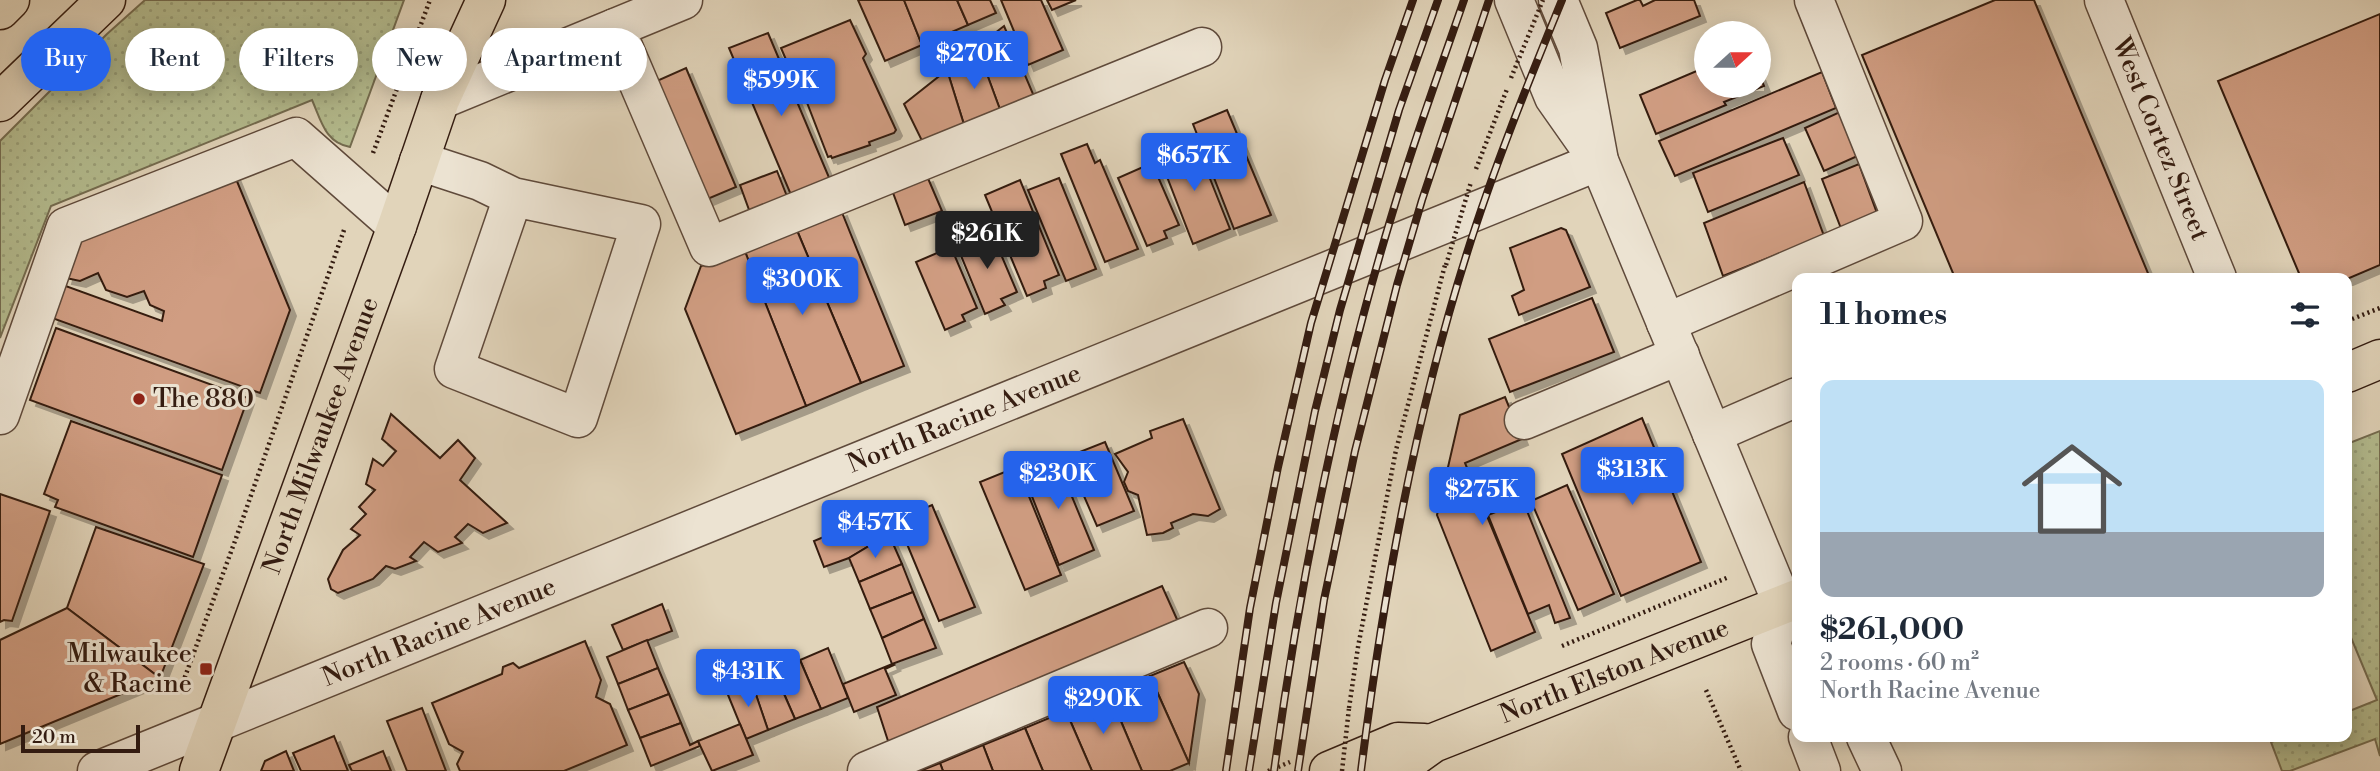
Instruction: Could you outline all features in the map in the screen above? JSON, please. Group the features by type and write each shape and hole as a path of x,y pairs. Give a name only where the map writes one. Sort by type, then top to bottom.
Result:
{"main road":[{"path":"0,10 10,0"},
{"path":"0,102 106,0"},
{"name":"North Milwaukee Avenue","path":"440,100 457,0"},
{"name":"North Milwaukee Avenue","path":"199,771 397,226 440,100 486,0"},
{"path":"2352,371 2380,359"},
{"name":"North Elston Avenue","path":"1394,771 1433,743 1792,606"},
{"name":"North Elston Avenue","path":"1329,771 1398,742 1433,743"}],"street":[{"path":"617,28 683,0"},
{"path":"1514,0 1554,97 1599,161"},
{"path":"1558,0 1578,48 1599,161 1712,434 1792,604"},
{"path":"1802,273 1903,221 1814,0"},
{"name":"West Cortez Street","path":"2104,0 2215,273"},
{"path":"642,91 709,247 1202,47"},
{"path":"440,100 481,83"},
{"path":"0,415 66,227 296,137 397,226"},
{"path":"419,161 480,181 513,197 641,224 578,418 454,369 513,197"},
{"name":"North Racine Avenue","path":"97,771 1599,161"},
{"path":"1524,420 1792,278"},
{"path":"1712,434 1792,399"},
{"path":"1792,608 1771,644 1792,698"},
{"path":"867,771 1208,628"},
{"path":"1810,742 1821,771"},
{"path":"1868,742 1882,771"}],"path":[{"path":"381,130 430,0"},
{"path":"1342,771 1360,634 1396,450 1471,182 1543,0"},
{"path":"2352,319 2380,308"},
{"path":"165,683 183,690 315,311"},
{"path":"1706,690 1741,771"}],"green space":[{"path":"145,0 404,0 394,28 372,28 372,87 350,147 329,136 312,100 51,206 0,338 0,141 50,91 111,91 111,30"},
{"path":"2380,431 2380,756 2375,739 2290,771 2282,771 2271,742 2352,742 2352,710 2377,700 2352,640 2352,442"}],"building":[{"path":"858,0 904,0 922,45 885,61"},
{"path":"904,0 957,0 968,25 922,45"},
{"path":"957,0 990,0 996,13 968,25"},
{"path":"1001,0 1041,0 1063,50 1028,65"},
{"path":"1047,0 1076,0 1052,10"},
{"path":"1640,0 1643,6 1655,0 1694,0 1700,16 1620,48 1606,13"},
{"path":"1995,0 2034,0 2148,273 1953,273 1862,55"},
{"path":"2380,14 2380,265 2352,277 2352,273 2299,273 2218,81"},
{"path":"850,20 866,54 863,58 896,130 869,142 870,145 832,158 828,157 799,82 796,83 781,48"},
{"path":"1004,26 1036,101 1002,115 977,47"},
{"path":"768,33 833,187 794,202 729,48"},
{"path":"977,47 1002,115 966,131 947,70"},
{"path":"686,68 736,187 698,203 650,84"},
{"path":"947,70 966,131 926,149 904,104"},
{"path":"1694,72 1694,98 1734,98 1724,102 1726,105 1656,134 1640,95"},
{"path":"1822,72 1836,108 1675,176 1659,141 1761,98 1771,98 1771,94"},
{"path":"1227,110 1271,215 1234,229 1193,124"},
{"path":"1842,111 1862,154 1824,171 1805,128"},
{"path":"1783,138 1799,175 1708,212 1693,173"},
{"path":"1195,141 1230,229 1193,244 1159,156"},
{"path":"1087,144 1095,163 1100,160 1138,249 1105,262 1061,154"},
{"path":"1152,163 1179,225 1164,231 1167,238 1147,246 1118,178"},
{"path":"1859,164 1878,216 1842,231 1822,179"},
{"path":"777,171 790,204 752,218 740,185"},
{"path":"234,174 290,310 260,393 52,318 63,285 162,321 164,311 150,305 144,291 127,297 106,290 98,273 80,281 66,278 79,234"},
{"path":"927,176 942,211 905,225 892,190"},
{"path":"1059,178 1096,269 1066,281 1028,190"},
{"path":"1020,180 1059,275 1044,281 1046,288 1027,296 985,195"},
{"path":"1804,182 1824,236 1723,276 1704,223"},
{"path":"841,210 904,366 861,383 796,228"},
{"path":"796,228 861,383 806,406 744,249"},
{"path":"1561,228 1566,230 1590,287 1519,315 1512,296 1524,290 1510,248"},
{"path":"991,231 1017,292 1001,299 1005,305 985,314 957,246"},
{"path":"951,247 977,308 962,315 965,321 945,330 916,262"},
{"path":"744,249 806,406 736,434 685,309 701,266"},
{"path":"1592,298 1614,352 1510,392 1489,339"},
{"name":"The 880","path":"56,328 248,398 222,470 30,400"},
{"path":"1505,397 1522,439 1465,463 1535,632 1491,651 1437,515 1460,415"},
{"path":"391,414 440,458 458,440 475,458 460,480 507,523 483,533 468,524 455,537 462,543 438,552 424,542 410,557 416,561 395,569 386,566 373,579 338,593 331,589 328,579 343,550 360,535 351,529 366,514 359,507 375,490 366,484 373,459 383,466 396,451 382,439"},
{"path":"1642,418 1701,562 1621,596 1562,454"},
{"path":"1183,419 1220,509 1208,516 1193,514 1171,523 1173,528 1163,533 1147,535 1138,495 1128,491 1124,482 1128,472 1115,454 1152,438 1150,431"},
{"path":"71,421 222,475 193,557 55,507 58,500 44,494"},
{"path":"1105,442 1134,511 1097,526 1067,457"},
{"path":"1056,458 1094,550 1059,565 1022,471"},
{"path":"1017,467 1061,575 1025,590 980,482"},
{"path":"1567,485 1614,594 1578,610 1531,501"},
{"path":"0,494 50,511 12,621 0,622"},
{"path":"1523,501 1570,618 1555,623 1549,605 1528,614 1488,515"},
{"path":"932,505 975,607 939,621 897,520"},
{"path":"864,520 874,543 849,558 824,567 814,541"},
{"path":"96,527 204,564 160,678 67,608"},
{"path":"891,539 902,564 859,582 849,558 874,543 875,546"},
{"path":"902,564 913,592 870,609 859,582"},
{"path":"1162,586 1180,626 889,744 877,707"},
{"path":"913,592 924,619 882,638 870,609"},
{"path":"662,604 672,631 623,650 612,625"},
{"path":"67,608 160,678 0,744 0,640"},
{"path":"924,619 936,648 892,664 882,638"},
{"path":"647,640 658,668 618,684 607,657"},
{"path":"585,641 601,680 596,697 610,704 627,745 564,771 460,771 457,764 463,752 449,744 432,703 502,674 503,667 513,663 519,668"},
{"path":"828,648 848,698 821,709 800,660"},
{"path":"800,660 821,709 795,719 774,671"},
{"path":"1184,662 1199,694 1189,763 1150,676"},
{"path":"894,665 885,669 896,695 854,712 843,684"},
{"path":"658,668 669,694 628,710 618,684"},
{"path":"774,671 795,719 768,730 751,680"},
{"path":"1150,676 1189,763 1170,771 1142,771 1109,693"},
{"path":"751,680 768,730 746,739 726,690"},
{"path":"1109,693 1142,771 1092,771 1066,711"},
{"path":"669,694 681,723 640,738 628,710"},
{"path":"422,708 446,771 407,771 387,721"},
{"path":"1066,711 1092,771 1043,771 1025,728"},
{"path":"681,723 690,745 698,741 700,746 651,766 640,738"},
{"path":"740,724 753,755 712,771 698,741"},
{"path":"1025,728 1043,771 993,771 983,745"},
{"path":"334,736 348,771 301,771 293,753"},
{"path":"983,745 993,771 943,771 940,763"},
{"path":"286,751 294,771 261,771 265,761"},
{"path":"383,751 391,771 352,771 349,765"},
{"path":"940,763 943,771 920,771"}],"railway":[{"path":"1226,771 1250,608 1278,467 1311,323 1385,80 1413,0"},
{"path":"1249,771 1276,603 1315,411 1340,310 1399,110 1438,0"},
{"path":"1274,771 1308,559 1354,349 1401,184 1464,0"},
{"path":"1298,771 1324,600 1355,451 1397,285 1422,200 1489,0"},
{"path":"1361,771 1390,574 1431,380 1477,221 1562,0"}],"place":[{"name":"The 880","path":"139,399"},
{"name":"Milwaukee & Racine","path":"206,669"}]}
